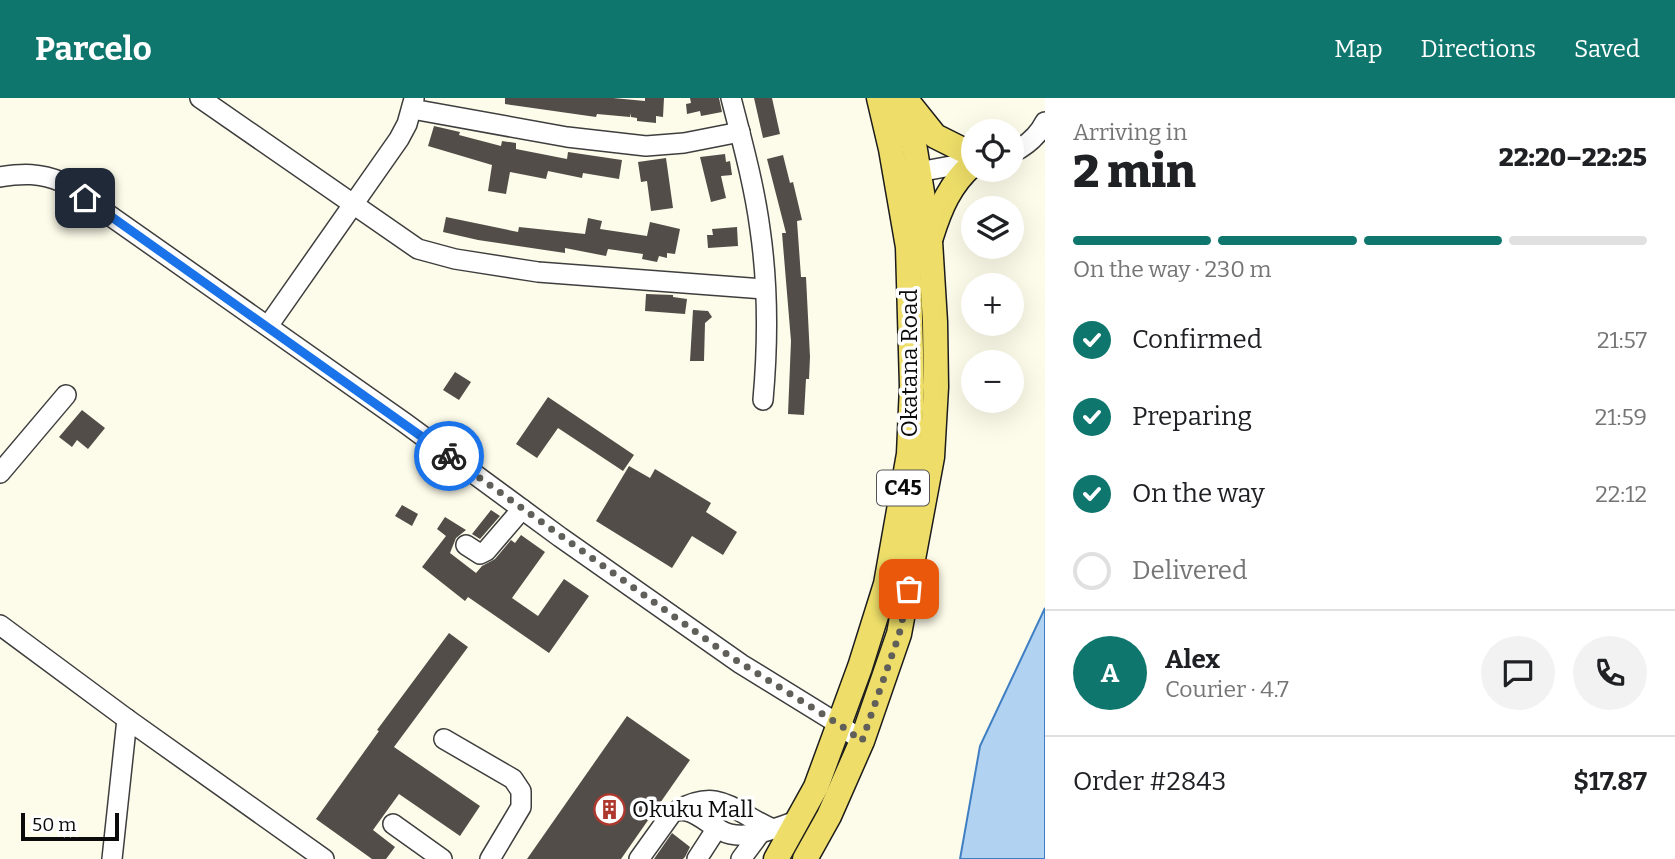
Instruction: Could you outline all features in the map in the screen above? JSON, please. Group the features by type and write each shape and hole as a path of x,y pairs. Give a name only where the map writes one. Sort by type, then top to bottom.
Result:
{"main road":[{"name":"Okatana Road","path":"805,859 862,741 899,635 932,457 936,387 930,241 879,98"},
{"name":"Okatana Road","path":"776,859 816,786 840,725 886,584 909,454 912,386 908,174 903,98"},
{"path":"903,98 935,136 961,149"},
{"path":"930,241 939,210 953,184 961,176"}],"street":[{"path":"200,98 418,249 455,259 538,272 764,289"},
{"path":"732,98 759,220 766,340 763,400"},
{"path":"268,326 399,139 413,104 567,136 646,146 684,143 740,131"},
{"path":"1024,146 1041,131 1045,122"},
{"path":"908,174 961,165"},
{"path":"0,177 25,173 45,175 62,182 741,664 862,741"},
{"path":"0,473 66,395"},
{"path":"466,545 480,554 485,551 522,509"},
{"path":"0,625 324,859"},
{"path":"112,859 127,719"},
{"path":"444,739 513,779 521,790 521,807 490,859"},
{"path":"639,859 672,813 694,801 719,800 767,830"},
{"path":"678,810 687,811 729,834 767,830 799,820"},
{"path":"393,824 442,859"},
{"path":"697,859 717,828"},
{"path":"741,859 767,830"}],"water":[{"path":"1045,608 1045,859 960,859 980,746"}],"building":[{"path":"505,98 613,98 645,101 645,98 664,98 663,117 656,116 656,123 637,121 630,113 630,117 597,114 596,117 505,104"},
{"path":"690,98 719,98 722,112 701,116 700,111 687,114 686,104 691,103"},
{"path":"754,98 772,98 780,134 763,138"},
{"path":"434,126 501,146 502,141 516,143 516,149 567,159 568,152 622,160 619,179 583,173 582,178 548,171 546,179 510,172 506,194 488,191 492,165 428,146"},
{"path":"725,154 726,162 730,161 732,175 721,176 726,198 711,202 700,157"},
{"path":"783,155 802,220 797,221 801,277 806,277 810,357 804,415 788,414 791,341 782,233 786,233 767,159"},
{"path":"666,158 673,208 651,211 647,181 641,182 638,162"},
{"path":"446,217 518,232 519,227 585,234 588,218 602,221 600,229 647,236 650,222 680,229 675,254 667,253 667,258 659,256 657,262 642,259 643,254 608,249 606,256 565,248 565,253 478,240 443,232"},
{"path":"737,227 738,246 708,248 707,235 713,235 712,229"},
{"path":"646,294 673,295 687,299 685,314 645,311"},
{"path":"693,310 708,311 712,317 705,323 704,361 690,361"},
{"path":"455,372 471,382 459,400 443,390"},
{"path":"548,397 634,455 623,471 558,428 537,458 516,444"},
{"path":"82,410 105,428 88,449 77,440 72,447 59,437"},
{"path":"629,466 650,478 655,469 711,503 706,512 737,532 723,555 692,536 672,568 596,521"},
{"path":"402,505 418,514 412,526 395,516"},
{"path":"491,510 500,516 480,539 472,534"},
{"path":"445,517 466,530 456,538 450,553 476,573 495,559 511,540 515,543 521,535 545,552 512,598 538,616 564,579 589,596 549,653 468,597 465,601 422,567 446,536 437,529"},
{"path":"449,633 468,647 394,747 480,806 460,836 399,794 373,830 395,847 386,859 372,859 316,819 379,731 377,730"},
{"name":"Okuku Mall","path":"627,716 690,760 621,859 527,859"},
{"path":"672,833 690,847 685,857 654,859"}],"way so far":[{"path":"449,456 741,664 862,741 887,674 909,589"}],"place":[{"name":"Okuku Mall","path":"609,809"}],"route":[{"path":"85,198 449,456"}]}
